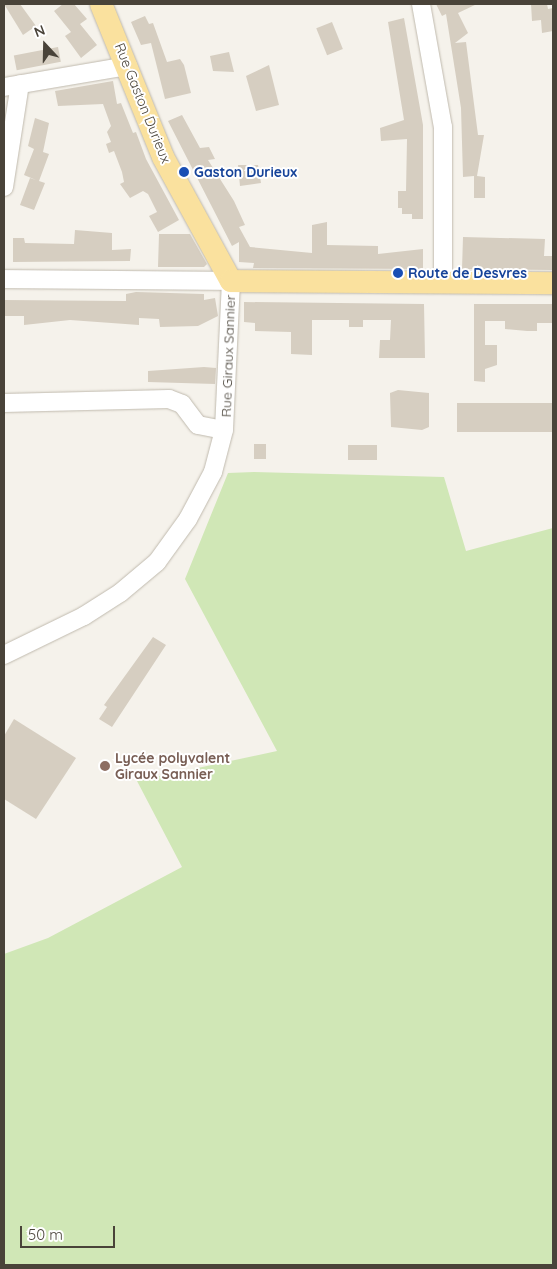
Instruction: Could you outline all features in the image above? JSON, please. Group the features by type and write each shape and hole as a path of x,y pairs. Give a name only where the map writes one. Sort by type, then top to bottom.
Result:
{"main road":[{"name":"Rue Gaston Durieux","path":"101,4 128,66 163,157 231,281"},
{"path":"231,281 553,283"}],"street":[{"path":"420,4 443,127 443,282"},
{"path":"4,187 12,86 128,66"},
{"path":"4,278 231,281"},
{"name":"Rue Giraux Sannier","path":"4,655 94,610 153,566 177,536 210,480 224,430 231,281"},
{"path":"4,403 170,399 182,404 198,425 224,430"}],"green space":[{"path":"228,473 444,477 466,551 553,528 553,1265 4,1265 4,954 48,938 182,867 137,781 277,751 185,579"}],"building":[{"path":"4,4 20,4 36,26 23,35"},
{"path":"63,4 74,4 87,19 80,24 97,45 81,58 65,36 71,32 54,11"},
{"path":"436,4 477,4 458,13 468,33 455,43 466,42 478,135 484,135 477,176 485,177 485,198 474,198 474,176 463,177 461,108 446,14 442,16"},
{"path":"531,4 547,4 548,9 553,8 553,31 542,33 541,20 532,21"},
{"path":"145,16 149,24 153,23 167,62 180,59 184,65 191,93 165,99 151,43 141,45 131,22"},
{"path":"404,18 423,125 423,219 412,219 412,214 402,214 402,208 398,208 398,191 406,191 407,139 381,141 380,128 404,120 388,22"},
{"path":"332,22 343,49 327,55 316,28"},
{"path":"58,47 61,62 17,70 14,56"},
{"path":"229,52 234,72 213,71 210,56"},
{"path":"269,65 279,105 256,111 246,76"},
{"path":"113,81 117,104 121,103 133,133 136,132 146,159 179,220 158,232 149,216 157,212 148,194 143,191 130,198 120,184 124,182 122,172 114,151 109,153 106,144 111,142 107,132 111,126 103,104 58,106 55,91"},
{"path":"182,115 200,148 209,147 215,159 208,160 234,201 245,225 239,227 250,247 312,253 312,225 327,222 327,245 378,246 378,254 423,249 423,269 253,268 254,263 239,262 239,242 232,246 168,121"},
{"path":"35,118 49,123 43,152 49,154 39,181 45,183 34,210 20,205 30,178 36,180 24,175 34,149 28,146"},
{"path":"238,165 258,165 261,183 240,186"},
{"path":"75,230 112,233 112,250 131,249 130,261 13,262 13,238 24,238 25,243 74,244"},
{"path":"159,234 190,234 207,264 204,267 158,267"},
{"path":"463,237 545,239 544,256 553,256 553,270 462,269"},
{"path":"136,292 204,294 204,300 215,298 218,316 198,326 160,327 159,319 139,318 139,325 70,320 24,325 24,316 4,316 4,300 126,301 126,294"},
{"path":"244,302 424,304 425,358 379,358 380,340 390,340 391,320 363,320 363,327 349,327 349,320 312,320 312,355 291,354 291,332 255,331 255,323 244,322"},
{"path":"474,304 553,304 553,323 537,323 537,331 527,331 505,329 505,321 485,321 485,345 497,345 497,365 485,369 485,382 474,381"},
{"path":"204,367 216,368 215,384 148,382 148,371"},
{"path":"398,390 429,393 429,427 422,430 391,427 390,393"},
{"path":"457,403 553,403 553,432 457,432"},
{"path":"254,444 266,444 266,459 254,459"},
{"path":"348,445 377,445 377,460 348,460"},
{"path":"153,637 166,645 112,727 99,719 107,707 104,705"},
{"path":"14,719 76,758 36,819 4,799 4,736"}],"place":[{"name":"Gaston Durieux","path":"184,172"},
{"name":"Route de Desvres","path":"398,273"},
{"name":"Lycée polyvalent Giraux Sannier","path":"105,766"}]}
